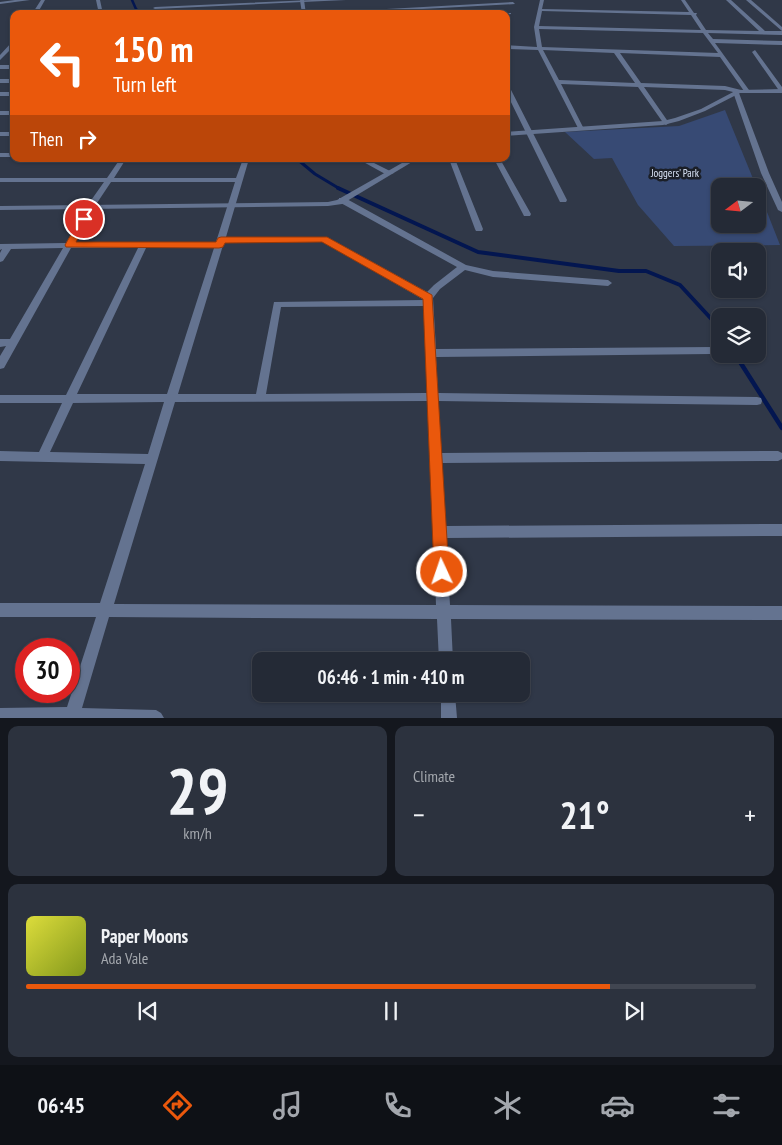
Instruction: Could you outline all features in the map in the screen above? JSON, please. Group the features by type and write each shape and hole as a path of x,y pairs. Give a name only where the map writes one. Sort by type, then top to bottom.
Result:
{"street":[{"path":"0,3 28,0"},
{"path":"210,10 213,0"},
{"path":"155,8 344,0"},
{"path":"410,0 414,8"},
{"path":"542,0 536,28 540,49 581,129"},
{"path":"683,0 713,41 740,91 770,183 782,210"},
{"path":"728,0 763,32"},
{"path":"748,0 782,32"},
{"path":"377,10 513,3"},
{"path":"539,10 695,14"},
{"path":"536,28 782,32"},
{"path":"772,33 781,44"},
{"path":"713,41 781,44"},
{"path":"1,57 10,47"},
{"path":"510,47 721,55"},
{"path":"616,51 666,123"},
{"path":"755,52 782,91"},
{"path":"558,82 726,88 740,91 782,91"},
{"path":"510,134 666,123 703,110 740,91"},
{"path":"510,94 563,200"},
{"path":"0,365 91,206 121,162"},
{"path":"71,716 245,162"},
{"path":"367,162 390,173"},
{"path":"0,208 328,204 344,199 409,162"},
{"path":"453,162 479,229"},
{"path":"499,162 527,214"},
{"path":"0,180 240,180"},
{"path":"770,183 782,184"},
{"path":"344,199 463,267 493,274 608,283"},
{"path":"0,260 4,247 324,239 428,300"},
{"path":"42,457 143,245"},
{"path":"446,652 428,300 437,287 463,267"},
{"path":"260,398 277,304 428,300"},
{"path":"0,343 13,342"},
{"path":"430,353 711,350"},
{"path":"0,399 433,397 757,401"},
{"path":"0,456 152,459"},
{"path":"436,458 778,456"},
{"path":"440,532 782,530"},
{"path":"0,610 782,613"},
{"path":"448,702 449,718"},
{"path":"0,716 156,718"}],"green space":[{"name":"Joggers' Park","path":"725,110 753,178 711,178 711,233 766,233 766,209 780,245 766,245 766,243 711,243 711,246 674,246 638,205 612,158 594,159 565,132 679,126"}],"waterway":[{"path":"132,0 137,10"},
{"path":"301,162 315,174 339,189"},
{"path":"339,189 478,252 619,271 646,271 680,285 711,319"},
{"path":"741,363 782,428"}],"route":[{"path":"84,219 70,245 219,245 221,240 324,239 428,297 442,572"}]}
